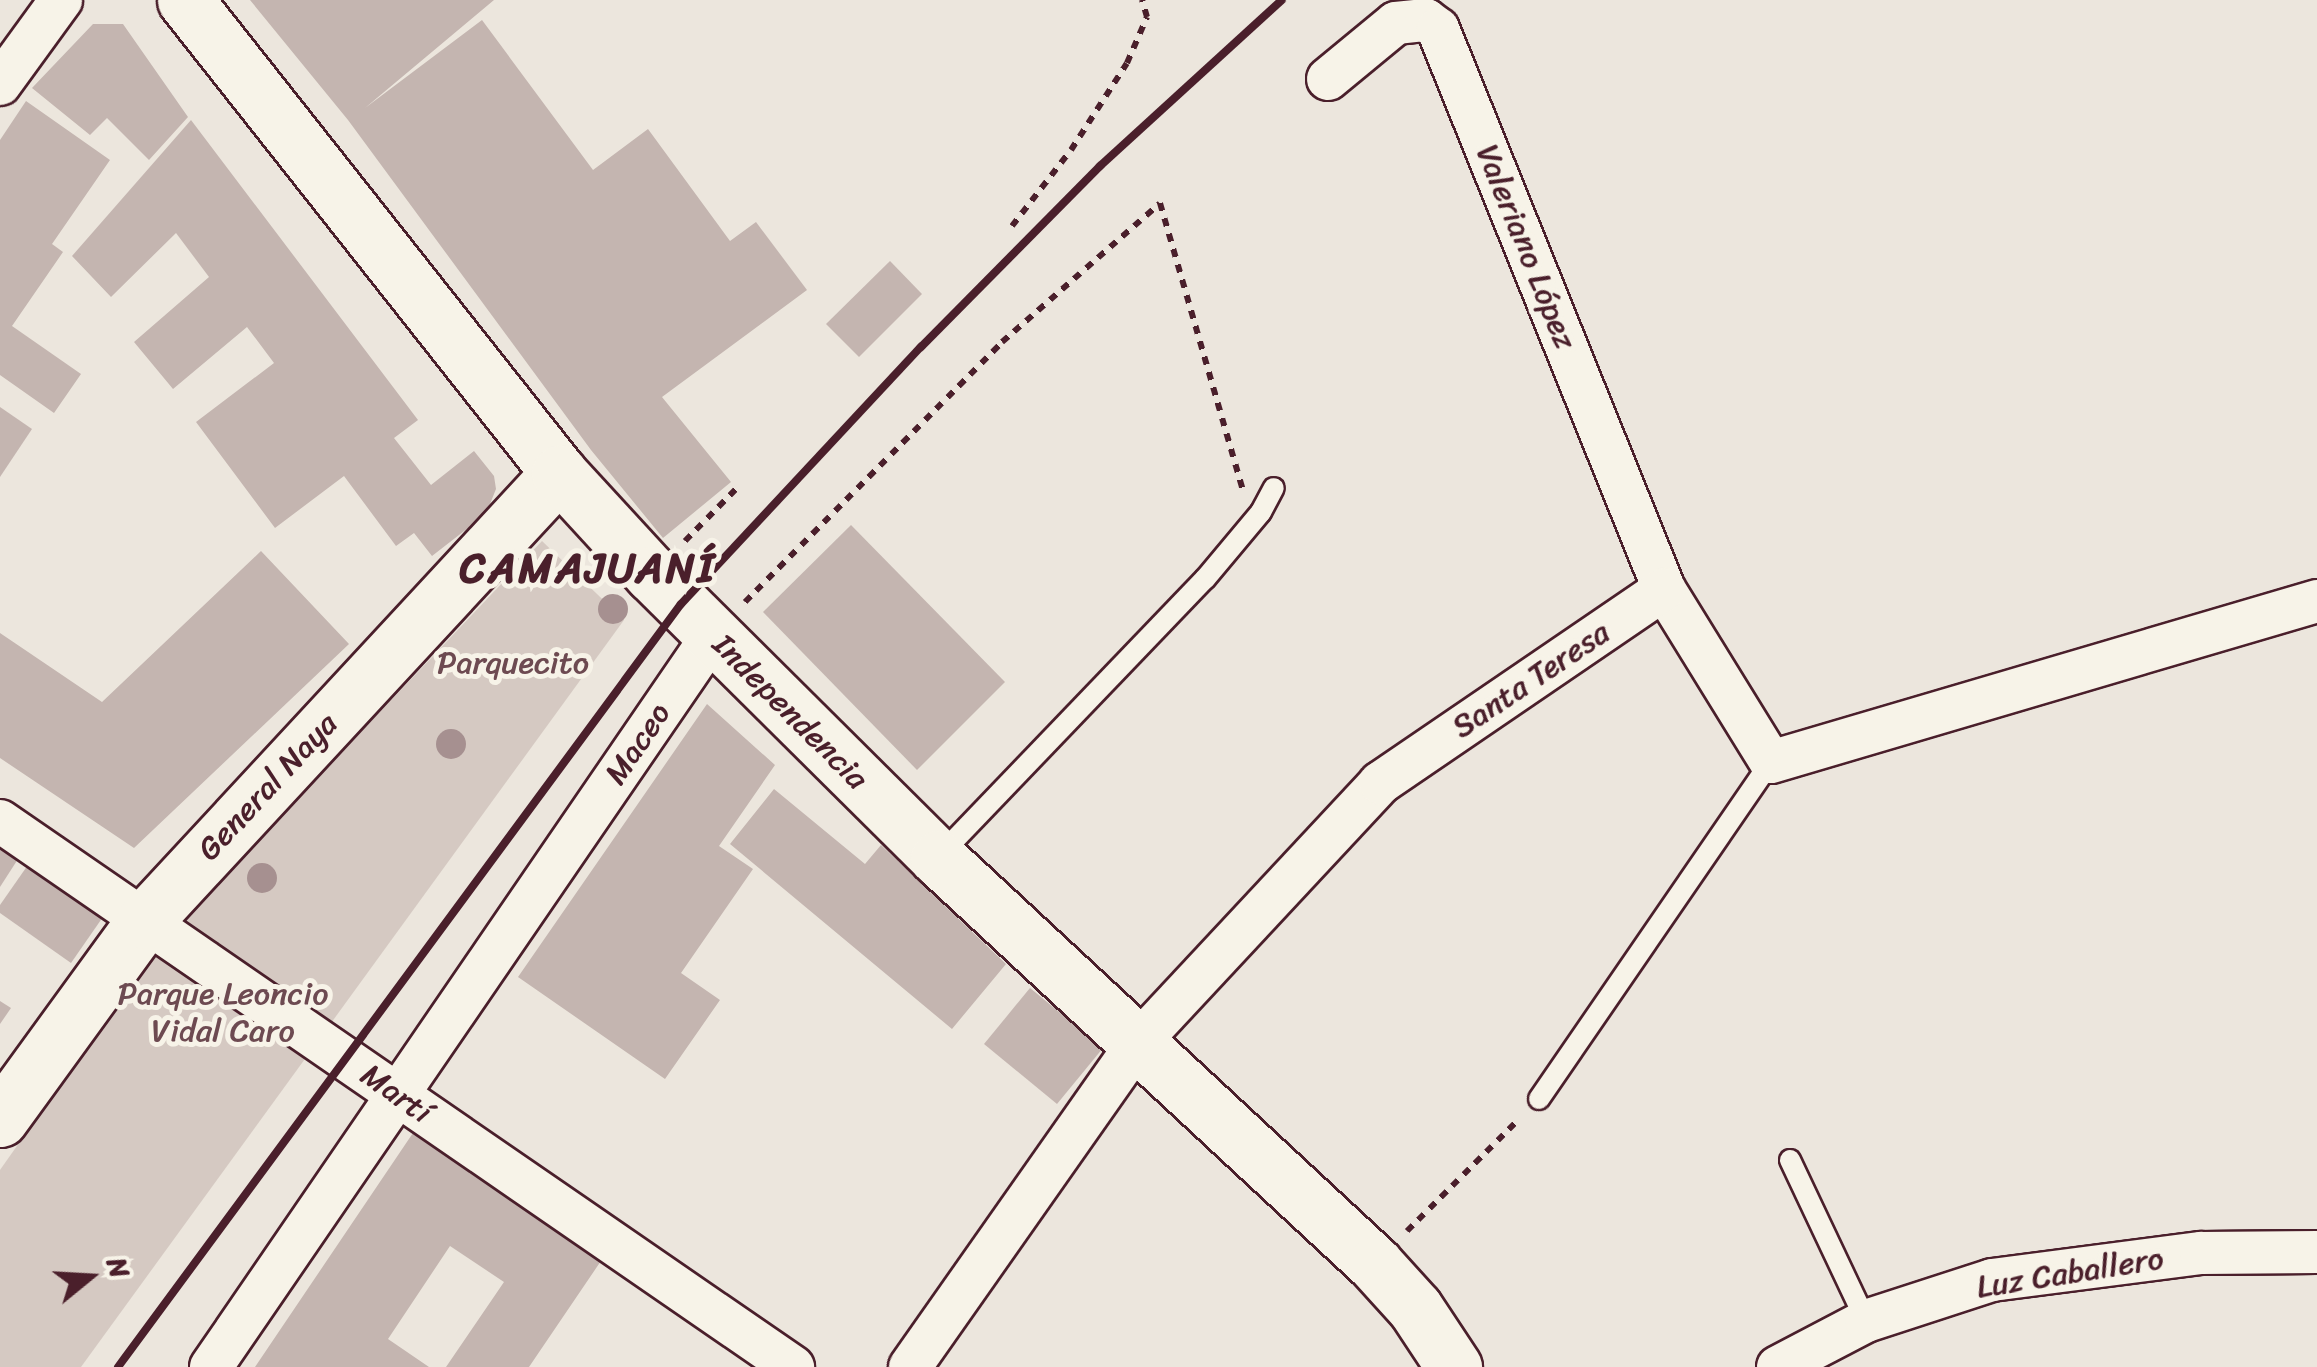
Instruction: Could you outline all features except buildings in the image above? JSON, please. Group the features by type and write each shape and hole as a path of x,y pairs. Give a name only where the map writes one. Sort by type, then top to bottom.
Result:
{"main road":[{"name":"Independencia","path":"186,0 559,474 652,574 938,858 1375,1264 1415,1308 1454,1367"},
{"name":"General Naya","path":"0,1119 144,920 559,474"}],"street":[{"path":"0,84 61,0"},
{"name":"Valeriano López","path":"1328,79 1396,22 1426,20 1438,29 1664,589"},
{"path":"1664,589 1771,762 2317,602"},
{"name":"Santa Teresa","path":"910,1367 1137,1044 1380,783 1664,589"},
{"name":"Maceo","path":"211,1367 713,635"},
{"name":"Martí","path":"0,821 793,1367"},
{"name":"Luz Caballero","path":"1778,1367 1866,1321 1992,1280 2201,1253 2317,1252"}],"lane":[{"path":"938,858 1205,579 1252,523 1274,488"},
{"path":"1539,1099 1771,762"},
{"path":"1790,1160 1866,1321"}],"path":[{"path":"1012,226 1071,150 1127,64 1147,17 1142,0"},
{"path":"713,635 1002,342 1160,203 1252,523"},
{"path":"652,574 736,489"},
{"path":"1375,1264 1539,1099"}],"green space":[{"name":"Parque Leoncio Vidal Caro","path":"542,541 624,620 81,1367 0,1367 0,1170 157,947"}],"railway":[{"path":"118,1367 681,604 921,347 1100,166 1282,0"}],"district":[{"name":"CAMAJUANÍ","path":"588,568"}],"park label":[{"name":"Parquecito","path":"513,663"}]}
